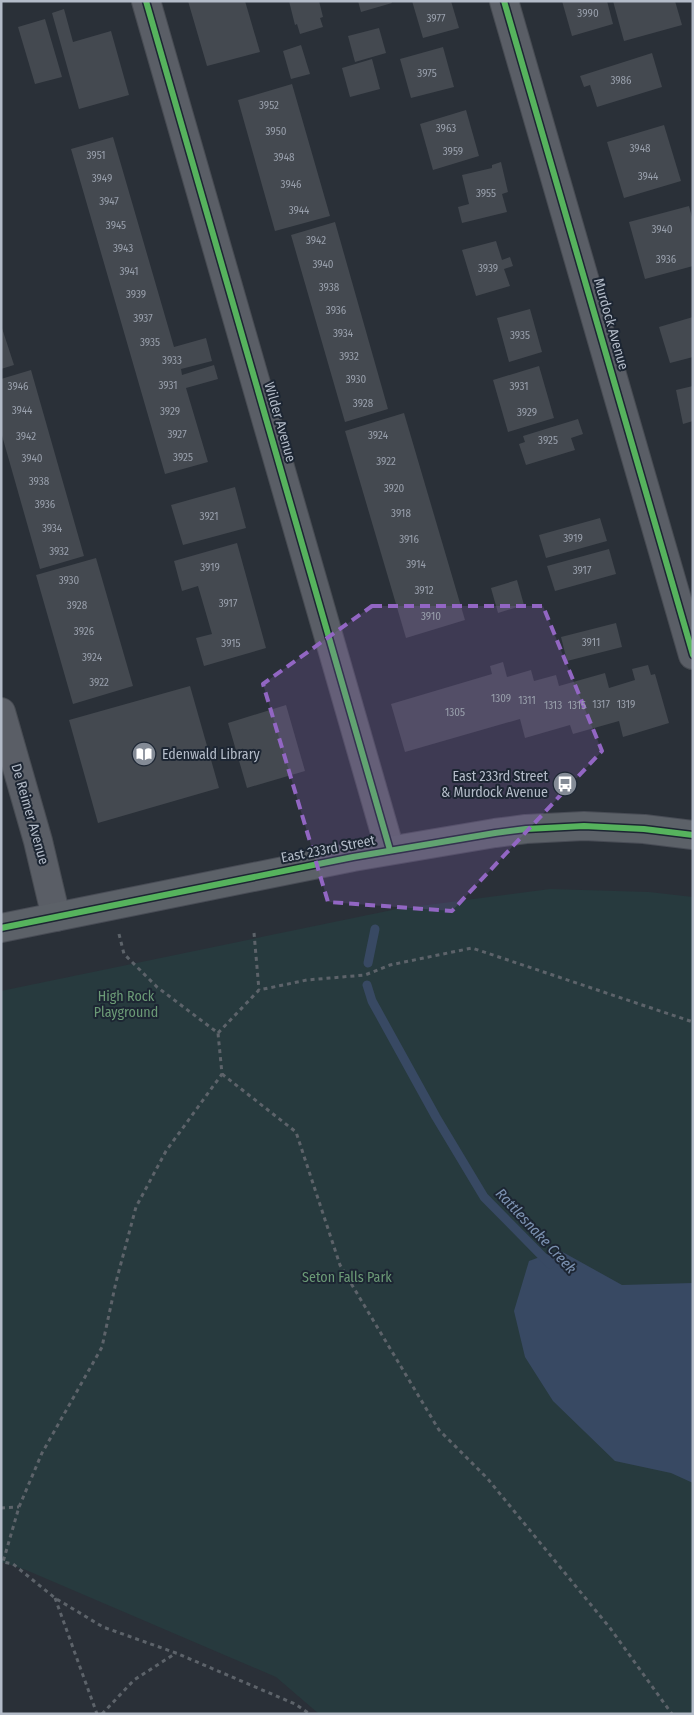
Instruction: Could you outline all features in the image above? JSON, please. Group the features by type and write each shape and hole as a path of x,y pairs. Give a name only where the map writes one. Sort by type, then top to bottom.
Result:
{"main road":[{"name":"East 233rd Street","path":"1,928 390,850 496,832 584,826 644,829 693,835"}],"street":[{"name":"Wilder Avenue","path":"146,1 390,850"},
{"name":"Murdock Avenue","path":"504,1 693,655"},
{"name":"De Reimer Avenue","path":"1,712 38,841 56,917"}],"path":[{"path":"110,906 124,954 157,987 218,1033 222,1074 166,1151 136,1207 116,1282 102,1347 42,1453 20,1507 2,1562 13,1564 55,1598 103,1627 176,1653 295,1704 310,1714"},
{"path":"254,933 259,990"},
{"path":"218,1033 259,990 307,980 365,974 390,965 472,948 693,1022"},
{"path":"222,1074 296,1132 340,1265 439,1430 487,1478 610,1628 672,1714"},
{"path":"1,1508 20,1507"},
{"path":"55,1598 97,1714"},
{"path":"102,1714 134,1680 176,1653"}],"highlighted area":[{"path":"372,606 543,606 602,751 452,911 328,902 263,684"}],"green space":[{"name":"Seton Falls Park","path":"550,889 649,892 693,897 693,1714 319,1714 276,1677 26,1570 1,1562 1,991 397,909"}],"water":[{"path":"559,1250 622,1285 693,1283 693,1483 671,1473 615,1461 553,1401 525,1357 514,1311 529,1261"}],"building":[{"path":"188,1 245,1 260,52 207,66"},
{"path":"289,1 319,1 323,17 320,18 323,27 300,34 297,24 295,25"},
{"path":"358,1 391,1 392,3 361,12"},
{"path":"412,1 451,1 459,28 423,38"},
{"path":"562,1 607,1 613,24 572,36"},
{"path":"613,1 675,1 682,25 624,41"},
{"path":"64,9 73,42 111,31 129,95 79,109 52,13"},
{"path":"45,19 62,77 35,84 18,27"},
{"path":"379,28 386,53 355,62 348,36"},
{"path":"301,45 310,74 291,79 283,51"},
{"path":"443,47 454,87 411,98 400,59"},
{"path":"652,53 662,87 597,107 590,85 584,87 580,76"},
{"path":"372,59 380,89 350,97 342,68"},
{"path":"292,84 330,216 275,231 238,100"},
{"path":"466,110 479,156 433,170 420,124"},
{"path":"664,125 681,181 624,198 607,142"},
{"path":"113,137 174,347 206,338 212,361 181,369 182,375 214,365 218,379 186,388 208,462 165,474 71,149"},
{"path":"501,162 508,192 502,194 507,212 462,223 458,207 469,204 462,175 492,168 492,165"},
{"path":"689,206 693,221 693,266 645,279 629,222"},
{"path":"335,222 388,409 345,422 291,235"},
{"path":"496,241 502,260 510,257 513,266 504,269 510,286 476,296 462,250"},
{"path":"530,309 542,352 509,362 497,318"},
{"path":"693,317 693,357 670,363 659,327"},
{"path":"1,325 14,365 1,369"},
{"path":"539,366 554,418 508,432 493,380"},
{"path":"31,370 84,556 40,569 1,432 1,379"},
{"path":"693,386 693,421 683,424 676,390"},
{"path":"404,413 465,620 406,638 345,431"},
{"path":"578,419 583,434 571,438 575,450 526,465 519,444 525,442 523,436"},
{"path":"235,487 246,528 183,545 171,505"},
{"path":"600,518 607,541 546,558 539,535"},
{"path":"237,543 266,648 204,666 196,638 212,634 198,586 182,591 174,561"},
{"path":"609,549 616,574 555,591 547,566"},
{"path":"96,558 133,686 73,704 36,575"},
{"path":"517,580 524,605 498,613 491,588"},
{"path":"616,623 622,647 567,661 561,637"},
{"path":"503,662 507,677 531,670 534,681 556,675 559,686 605,673 609,688 635,680 632,669 648,665 651,675 655,674 669,723 623,737 619,721 573,734 570,725 525,738 520,719 405,752 391,704 492,674 490,666"},
{"name":"Edenwald Library","path":"190,686 219,788 98,823 69,720"},
{"path":"286,705 305,771 247,788 228,723"}],"waterway":[{"name":"Rattlesnake Creek","path":"368,963 375,929"},
{"name":"Rattlesnake Creek","path":"367,985 372,1001 436,1117 484,1197 550,1264"}],"cycle path":[{"path":"146,1 390,850"},
{"path":"504,1 693,655"},
{"path":"1,928 353,857 495,833 526,829 584,826 644,829 693,835"}],"place":[{"name":"Edenwald Library","path":"144,754"},
{"name":"East 233rd Street & Murdock Avenue","path":"565,784"}],"park label":[{"name":"High Rock Playground","path":"126,1004"}]}
